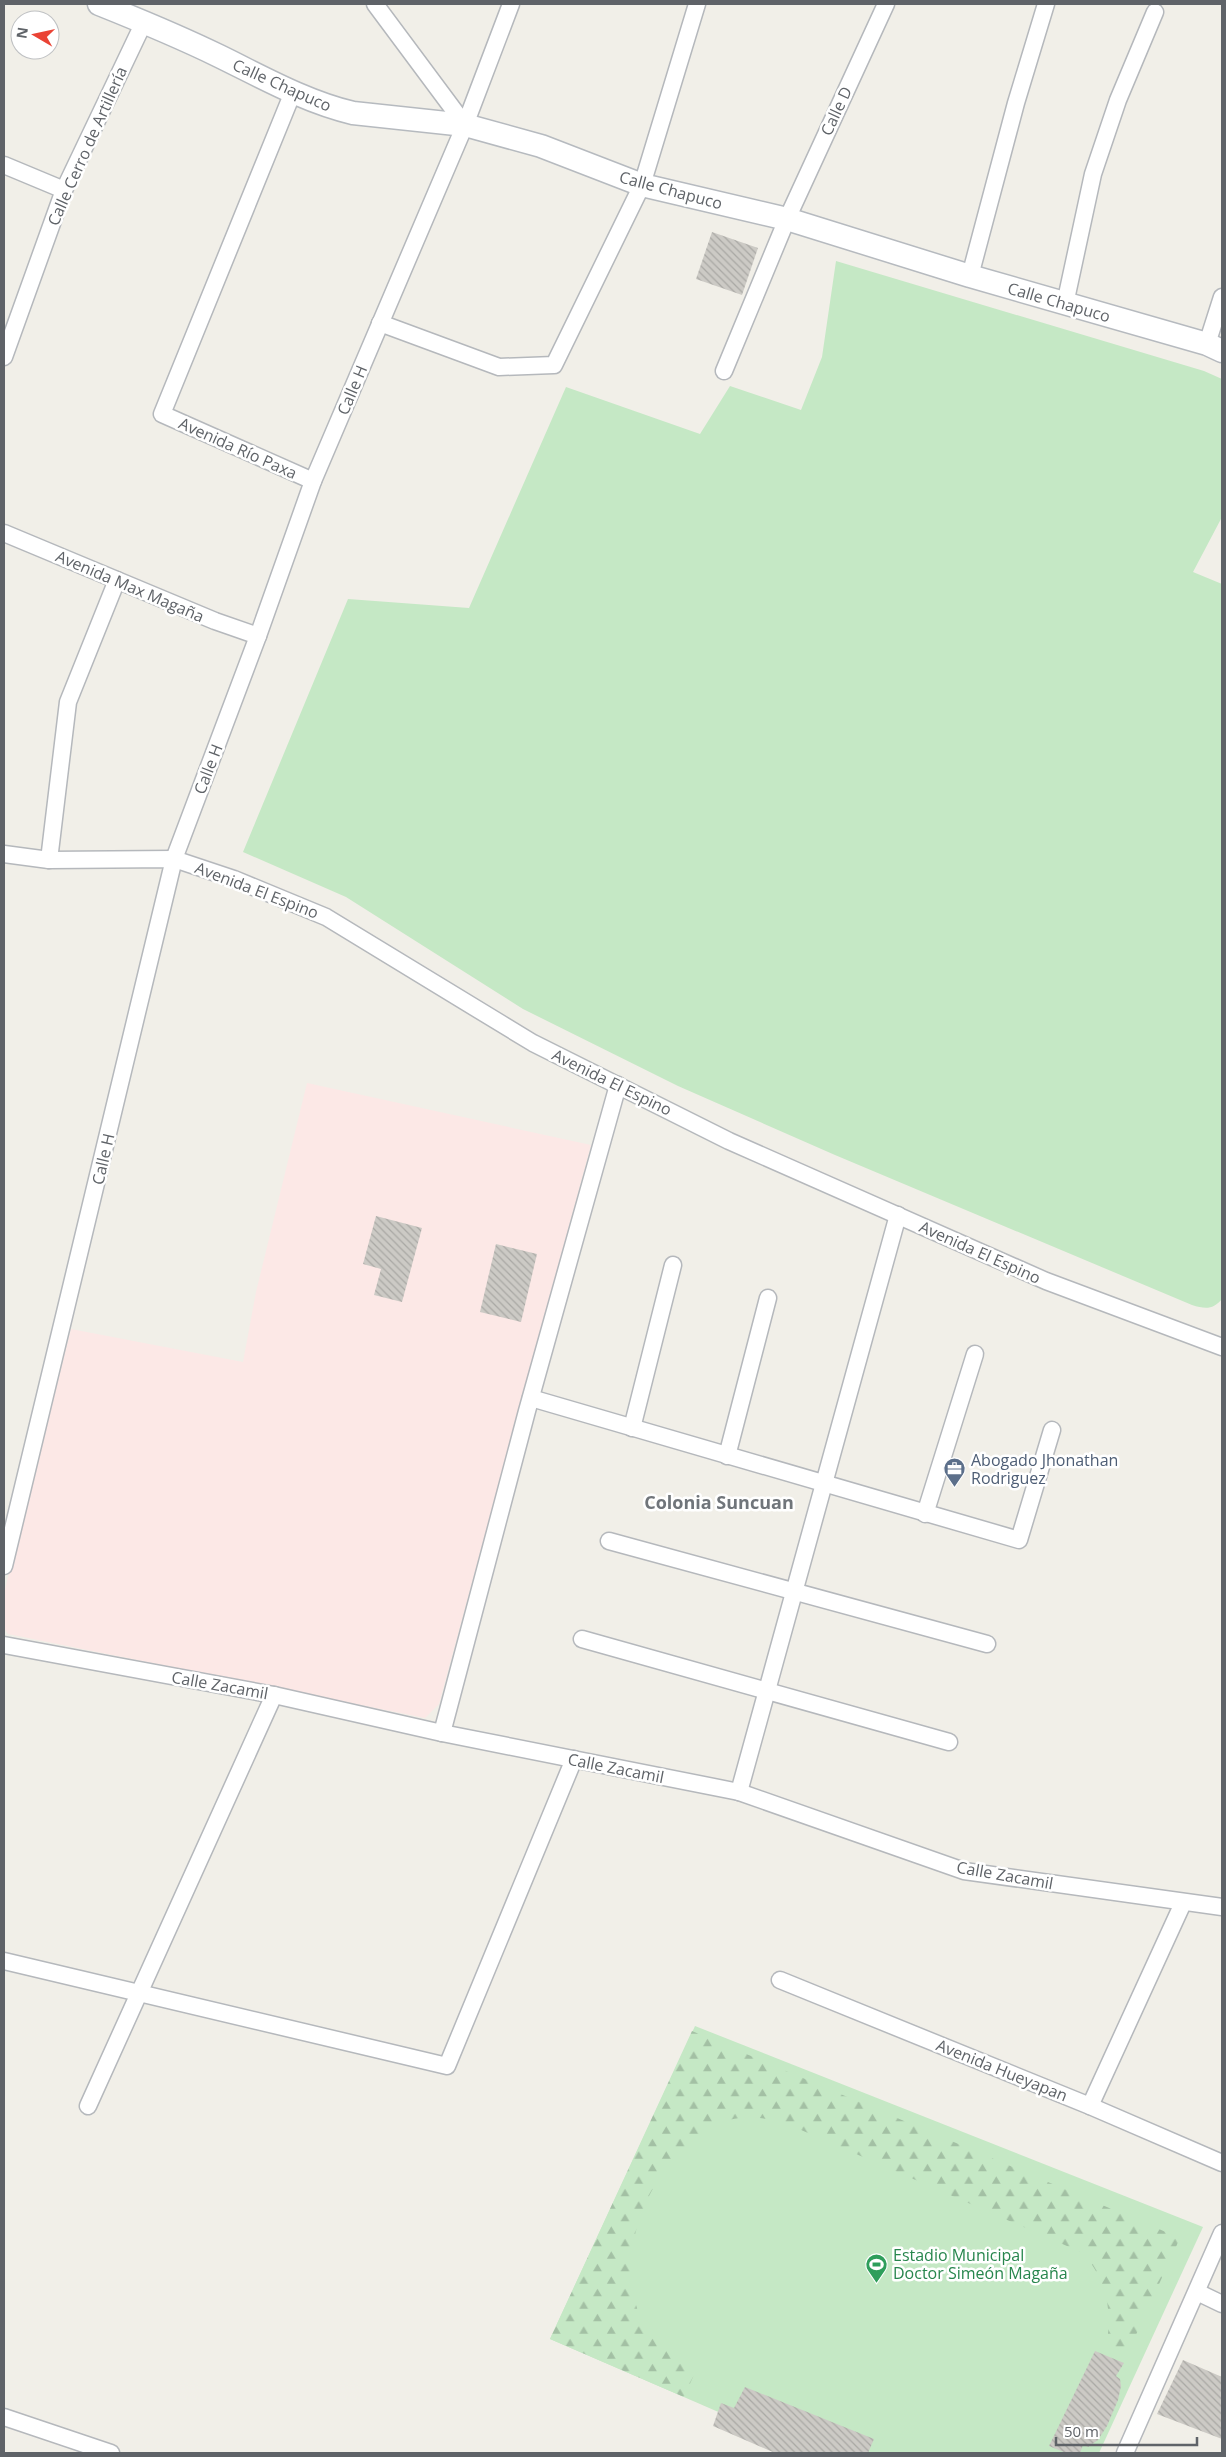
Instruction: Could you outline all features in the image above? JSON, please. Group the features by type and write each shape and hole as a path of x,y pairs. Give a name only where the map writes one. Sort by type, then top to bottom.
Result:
{"street":[{"name":"Calle Chapuco","path":"99,4 144,22 293,92 353,113 465,125 541,146 642,185 787,220 970,276 1214,347"},
{"path":"375,4 465,125"},
{"name":"Calle H","path":"4,1566 174,859 258,636 313,481 465,125 511,4"},
{"path":"380,323 499,367 554,365 642,185 697,4"},
{"name":"Calle D","path":"724,371 787,220 886,4"},
{"path":"970,276 1016,103 1046,4"},
{"path":"1065,304 1093,174 1118,100 1155,12"},
{"name":"Calle Cerro de Artillería","path":"5,348 64,190 144,22"},
{"name":"Avenida Río Paxa","path":"293,92 162,414 313,481"},
{"path":"4,165 64,190"},
{"path":"1214,347 1222,297"},
{"name":"Avenida Max Magaña","path":"4,533 258,636"},
{"path":"49,860 68,702 117,580"},
{"name":"Avenida El Espino","path":"4,854 49,860 174,859 234,879 326,917 533,1043 729,1140 1046,1281 1222,1345"},
{"path":"442,1732 531,1398 618,1085"},
{"path":"739,1792 898,1215"},
{"path":"632,1428 674,1264"},
{"path":"727,1456 768,1298"},
{"path":"925,1514 975,1354"},
{"path":"531,1398 1019,1540 1052,1430"},
{"path":"609,1541 987,1644"},
{"path":"582,1639 949,1742"},
{"name":"Calle Zacamil","path":"4,1645 274,1695 442,1732 739,1792 964,1871 1222,1907"},
{"path":"88,2106 274,1695"},
{"path":"4,1961 447,2066 574,1759"},
{"path":"1090,2106 1183,1903"},
{"name":"Avenida Hueyapan","path":"780,1980 1090,2106 1222,2163"},
{"path":"1125,2453 1222,2233"},
{"path":"1197,2292 1222,2304"},
{"path":"4,2417 111,2453"}],"shaded area":[{"path":"307,1083 591,1145 439,1704 425,1718 8,1634 4,1628 4,1593 71,1329 243,1362 256,1292"}],"green space":[{"path":"836,261 1204,371 1222,379 1222,517 1193,572 1222,584 1222,1299 1212,1307 1205,1308 1192,1305 835,1155 678,1086 523,1009 346,897 243,852 348,599 469,608 566,387 700,434 730,386 801,410 822,357"},
{"name":"Estadio Municipal Doctor Simeón Magaña","path":"695,2026 1203,2227 1099,2453 813,2453 550,2339"},
{"path":"692,2031 1180,2238 1125,2359 1105,2350 1109,2324 1106,2298 1098,2275 1083,2253 792,2126 769,2119 753,2118 737,2118 716,2125 696,2138 679,2154 663,2172 651,2192 634,2238 631,2262 632,2285 641,2322 648,2333 661,2345 682,2359 698,2366 684,2397 550,2339"}],"building":[{"path":"712,232 758,248 742,295 696,279"},
{"path":"376,1216 422,1228 402,1302 374,1295 381,1269 363,1264"},
{"path":"496,1244 537,1254 521,1322 480,1312"},
{"path":"1095,2351 1124,2363 1116,2376 1120,2379 1121,2386 1118,2400 1107,2426 1098,2440 1088,2447 1083,2445 1080,2453 1066,2453 1049,2446"},
{"path":"1183,2360 1222,2377 1222,2439 1157,2414"},
{"path":"745,2387 874,2439 868,2453 775,2453 713,2426 721,2403 734,2408"}],"place":[{"name":"Abogado Jhonathan Rodriguez","path":"955,1488"},
{"name":"Estadio Municipal Doctor Simeón Magaña","path":"877,2283"}],"district":[{"name":"Colonia Suncuan","path":"719,1503"}]}
